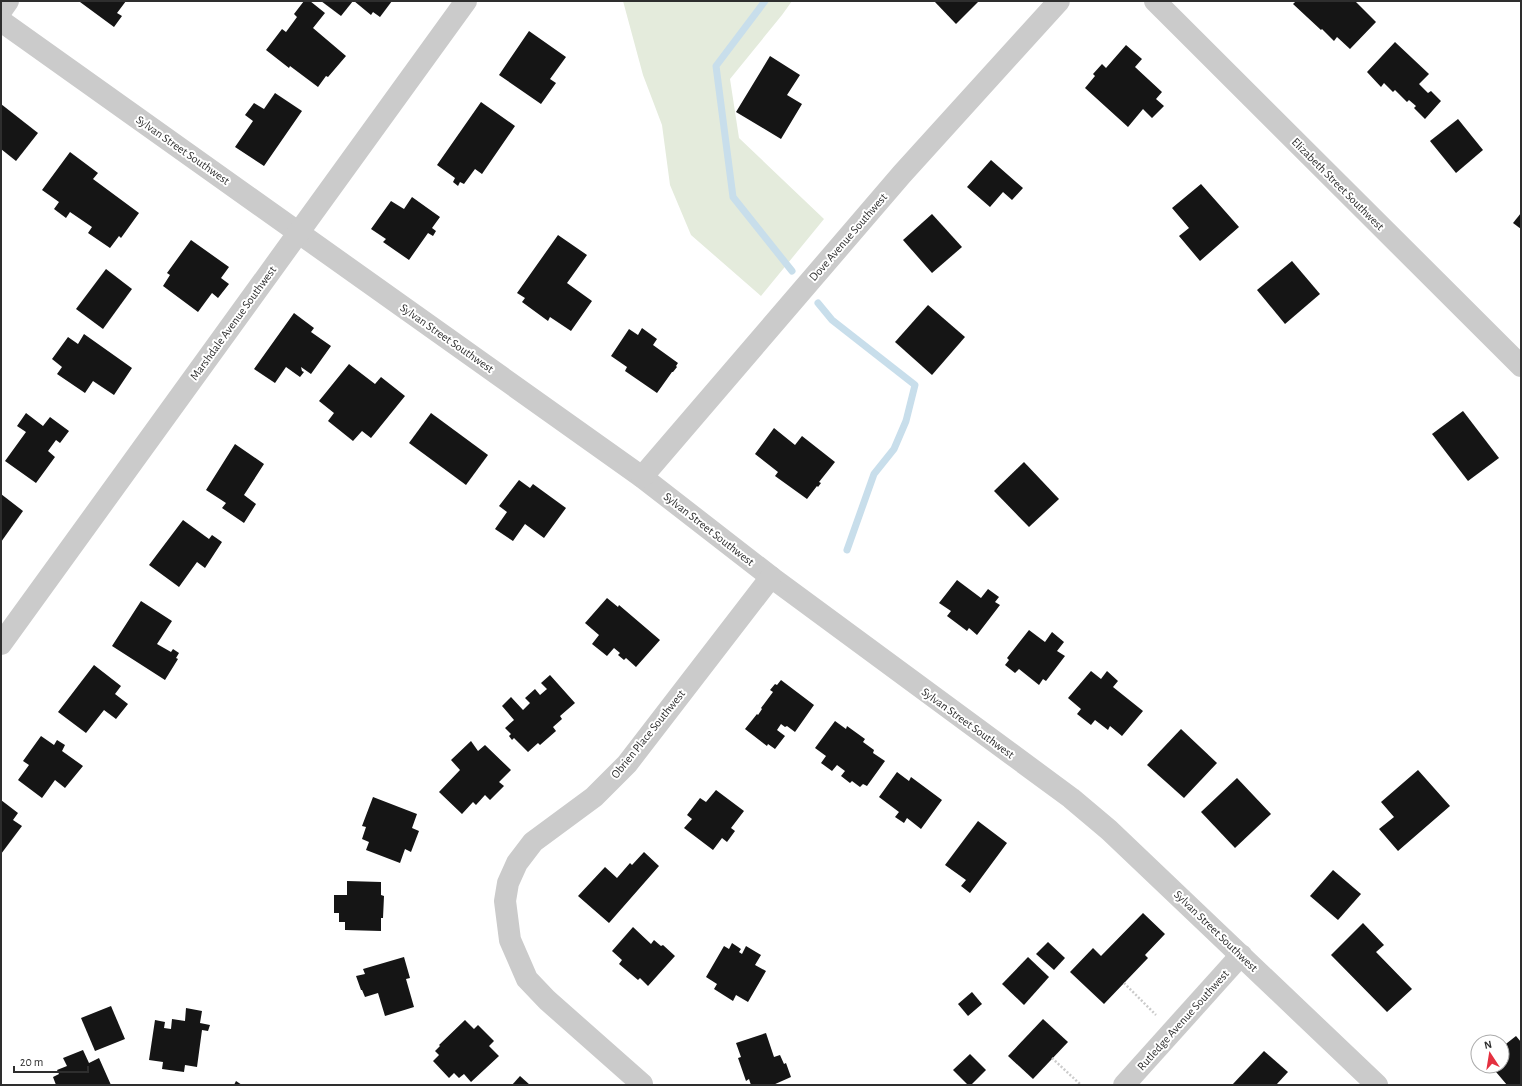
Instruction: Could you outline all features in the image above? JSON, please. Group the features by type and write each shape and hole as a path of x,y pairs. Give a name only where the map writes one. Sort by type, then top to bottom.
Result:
{"street":[{"path":"1,11 8,1"},
{"name":"Marshdale Avenue Southwest","path":"1,644 466,1"},
{"name":"Dove Avenue Southwest","path":"642,477 902,174 1059,1"},
{"name":"Elizabeth Street Southwest","path":"1155,1 1521,366"},
{"name":"Sylvan Street Southwest","path":"1,22 299,232 642,477 771,577 1076,802 1109,830 1376,1085"},
{"name":"Obrien Place Southwest","path":"642,1084 547,1000 527,979 510,940 505,901 508,883 517,863 533,842 594,797 627,764 771,577"},
{"name":"Rutledge Avenue Southwest","path":"1124,1085 1241,956"}],"path":[{"path":"1124,983 1172,1032"},
{"path":"1052,1058 1081,1085"}],"green space":[{"path":"623,1 792,1 730,79 739,138 824,219 761,296 691,235 670,185 662,125 643,75"}],"building":[{"path":"80,1 126,1 117,13 122,16 114,27"},
{"path":"304,1 310,1 325,13 313,28 346,56 328,77 326,76 318,87 290,66 289,68 266,50 282,29 286,32 297,17 294,14"},
{"path":"321,1 353,1 341,16"},
{"path":"354,1 392,1 380,17 373,12 371,15"},
{"path":"934,1 979,1 956,24"},
{"path":"1296,1 1355,1 1376,22 1350,49 1337,37 1334,41 1322,29 1321,30 1293,4"},
{"path":"529,31 566,57 550,79 556,83 541,104 499,75"},
{"path":"1395,42 1429,74 1419,84 1428,93 1431,91 1441,101 1425,119 1414,108 1416,106 1409,100 1407,102 1395,90 1393,92 1384,83 1381,87 1367,72"},
{"path":"1126,45 1142,59 1135,67 1162,92 1156,99 1164,106 1152,118 1143,109 1128,127 1085,88 1095,76 1093,74 1102,64 1106,68"},
{"path":"770,56 800,75 787,95 802,104 781,139 736,112"},
{"path":"275,93 302,111 264,166 235,147 253,121 245,115 254,103 264,109"},
{"path":"481,102 515,126 482,174 475,169 464,184 460,182 458,186 453,182 455,178 437,165"},
{"path":"1,104 38,133 16,161 1,149"},
{"path":"1458,119 1483,150 1456,173 1430,141"},
{"path":"70,152 98,173 93,179 139,213 121,238 119,236 110,248 88,233 92,227 70,212 66,218 54,209 59,202 42,190"},
{"path":"991,160 1023,188 1012,200 1003,192 990,207 967,187"},
{"path":"1201,184 1239,227 1200,261 1179,236 1189,228 1172,208"},
{"path":"412,197 440,217 432,228 436,231 433,236 428,233 409,260 383,242 386,239 371,229 391,201 404,209"},
{"path":"1521,213 1521,229 1513,223"},
{"path":"932,214 962,247 932,273 903,240"},
{"path":"558,235 587,255 567,283 592,301 571,331 550,317 548,321 522,302 525,298 517,293"},
{"path":"191,240 229,267 221,278 229,284 218,298 212,293 198,312 163,286 170,275 167,273"},
{"path":"1292,261 1320,294 1285,324 1257,290"},
{"path":"106,269 132,289 103,329 76,309"},
{"path":"928,305 965,337 932,375 895,342"},
{"path":"294,313 314,328 311,332 331,346 311,374 301,367 302,371 304,372 300,377 286,367 275,383 254,369"},
{"path":"642,328 657,339 653,345 678,363 676,366 677,367 657,393 625,371 627,367 611,356 629,329 638,335"},
{"path":"84,334 132,368 114,395 93,381 85,393 57,374 62,367 52,359 68,337 78,344"},
{"path":"349,364 375,384 381,377 405,396 371,438 362,431 353,441 328,421 334,413 319,401"},
{"path":"1463,411 1499,458 1468,481 1432,434"},
{"path":"26,413 43,426 50,417 69,431 60,443 56,440 48,451 55,457 36,483 5,461 26,432 17,426"},
{"path":"431,413 488,455 466,485 409,443"},
{"path":"774,428 795,445 802,436 835,462 819,482 821,483 818,487 817,486 807,499 775,476 778,472 755,454"},
{"path":"235,444 264,464 244,495 256,504 244,523 222,508 226,503 206,490"},
{"path":"1024,462 1059,499 1029,527 994,491"},
{"path":"519,480 530,488 533,484 566,508 544,538 525,524 513,541 495,529 507,512 499,506"},
{"path":"1,494 23,511 1,542"},
{"path":"183,520 209,539 212,535 222,542 205,568 197,562 179,587 149,565"},
{"path":"957,580 981,598 988,589 999,597 995,602 1000,605 977,635 969,628 967,631 947,616 951,611 939,603"},
{"path":"607,598 618,607 619,605 660,640 636,667 626,658 624,660 618,655 620,653 614,648 607,656 592,644 599,635 585,623"},
{"path":"141,601 172,621 157,644 171,652 173,649 179,653 176,658 178,659 165,680 112,646"},
{"path":"1029,630 1045,642 1052,632 1064,642 1057,651 1065,656 1046,681 1043,679 1039,685 1019,669 1015,673 1005,665 1009,660 1007,658"},
{"path":"94,665 121,686 115,694 128,704 116,719 104,710 86,733 58,712"},
{"path":"1091,671 1101,679 1107,671 1118,681 1113,687 1143,711 1122,736 1110,726 1108,730 1095,720 1091,725 1077,714 1081,709 1068,698"},
{"path":"550,675 575,703 560,716 562,719 553,727 556,731 540,745 538,743 528,752 514,738 512,740 509,736 511,734 505,728 514,720 502,706 511,697 523,710 530,703 525,698 535,689 540,695 547,689 541,683"},
{"path":"781,680 814,705 795,732 787,726 785,727 781,724 777,730 785,736 775,749 768,744 767,746 745,729 757,714 758,715 762,709 761,708 773,692 770,690"},
{"path":"835,721 846,729 847,726 865,739 863,742 874,750 873,753 885,761 867,786 863,784 860,787 852,781 850,783 841,776 845,771 837,765 832,771 821,763 826,756 815,748"},
{"path":"1181,729 1217,763 1184,798 1147,765"},
{"path":"41,736 54,745 57,740 65,745 62,751 83,766 65,788 55,780 42,798 18,780 29,765 23,761"},
{"path":"471,741 478,751 485,745 511,770 499,782 504,786 490,800 485,795 476,805 473,802 462,814 439,792 460,770 451,760"},
{"path":"1418,770 1450,806 1398,851 1379,829 1394,817 1381,802"},
{"path":"897,772 909,781 911,777 942,800 921,829 907,818 904,823 895,817 899,812 879,797"},
{"path":"1237,778 1271,814 1235,848 1201,812"},
{"path":"716,790 744,811 731,828 735,831 727,842 722,838 713,850 684,828 692,819 687,815 700,798 706,802"},
{"path":"373,797 417,814 412,828 419,831 411,852 405,849 400,863 366,850 369,842 362,839 366,827 362,826"},
{"path":"1,800 18,813 13,820 22,826 1,854"},
{"path":"978,821 1007,843 970,893 961,886 966,880 945,865"},
{"path":"644,852 659,866 609,923 578,896 605,867 617,878 630,863 632,865"},
{"path":"1333,870 1361,894 1338,920 1310,896"},
{"path":"347,881 381,882 381,895 384,896 381,931 345,930 345,922 339,922 339,913 334,913 334,895 347,895"},
{"path":"1143,913 1165,934 1145,955 1148,958 1104,1004 1070,972 1093,948 1101,956"},
{"path":"1363,923 1384,945 1376,952 1412,989 1387,1012 1331,955"},
{"path":"633,927 651,944 654,940 661,946 663,945 675,956 648,986 640,978 638,980 619,964 622,960 612,951"},
{"path":"1048,942 1065,958 1054,970 1036,954"},
{"path":"732,943 741,949 739,952 742,954 746,946 761,955 755,965 766,971 748,1002 736,995 733,1001 714,989 717,984 706,977 724,946 729,949"},
{"path":"404,957 410,978 406,979 414,1007 385,1016 378,993 365,997 356,976 365,974 363,969"},
{"path":"1028,957 1049,977 1024,1005 1002,984"},
{"path":"972,992 982,1004 968,1016 958,1004"},
{"path":"111,1006 125,1039 95,1051 81,1018"},
{"path":"186,1008 202,1011 200,1023 210,1025 208,1031 202,1030 197,1067 185,1065 184,1072 162,1069 163,1062 149,1060 155,1020 165,1022 164,1028 171,1029 172,1019 185,1021"},
{"path":"1043,1019 1068,1042 1033,1079 1008,1056"},
{"path":"465,1020 474,1029 478,1025 494,1041 489,1046 499,1056 471,1082 464,1074 459,1078 454,1073 449,1078 433,1061 439,1055 435,1051 440,1046 439,1045"},
{"path":"766,1033 774,1057 780,1055 784,1064 786,1063 791,1077 773,1085 751,1085 749,1079 746,1081 738,1058 741,1057 736,1043"},
{"path":"1516,1036 1521,1042 1521,1084 1507,1085 1498,1074 1510,1074 1510,1041"},
{"path":"83,1050 89,1063 99,1058 111,1085 56,1085 53,1077 59,1074 57,1070 67,1066 63,1058"},
{"path":"1264,1051 1288,1072 1276,1085 1232,1085"},
{"path":"970,1054 986,1070 971,1085 968,1085 953,1070"},
{"path":"520,1076 530,1085 512,1085"},
{"path":"236,1081 242,1085 234,1085"}],"waterway":[{"path":"765,1 716,66 733,197 792,271"},
{"path":"818,303 832,320 915,385 906,421 894,449 874,474 847,550"}]}
